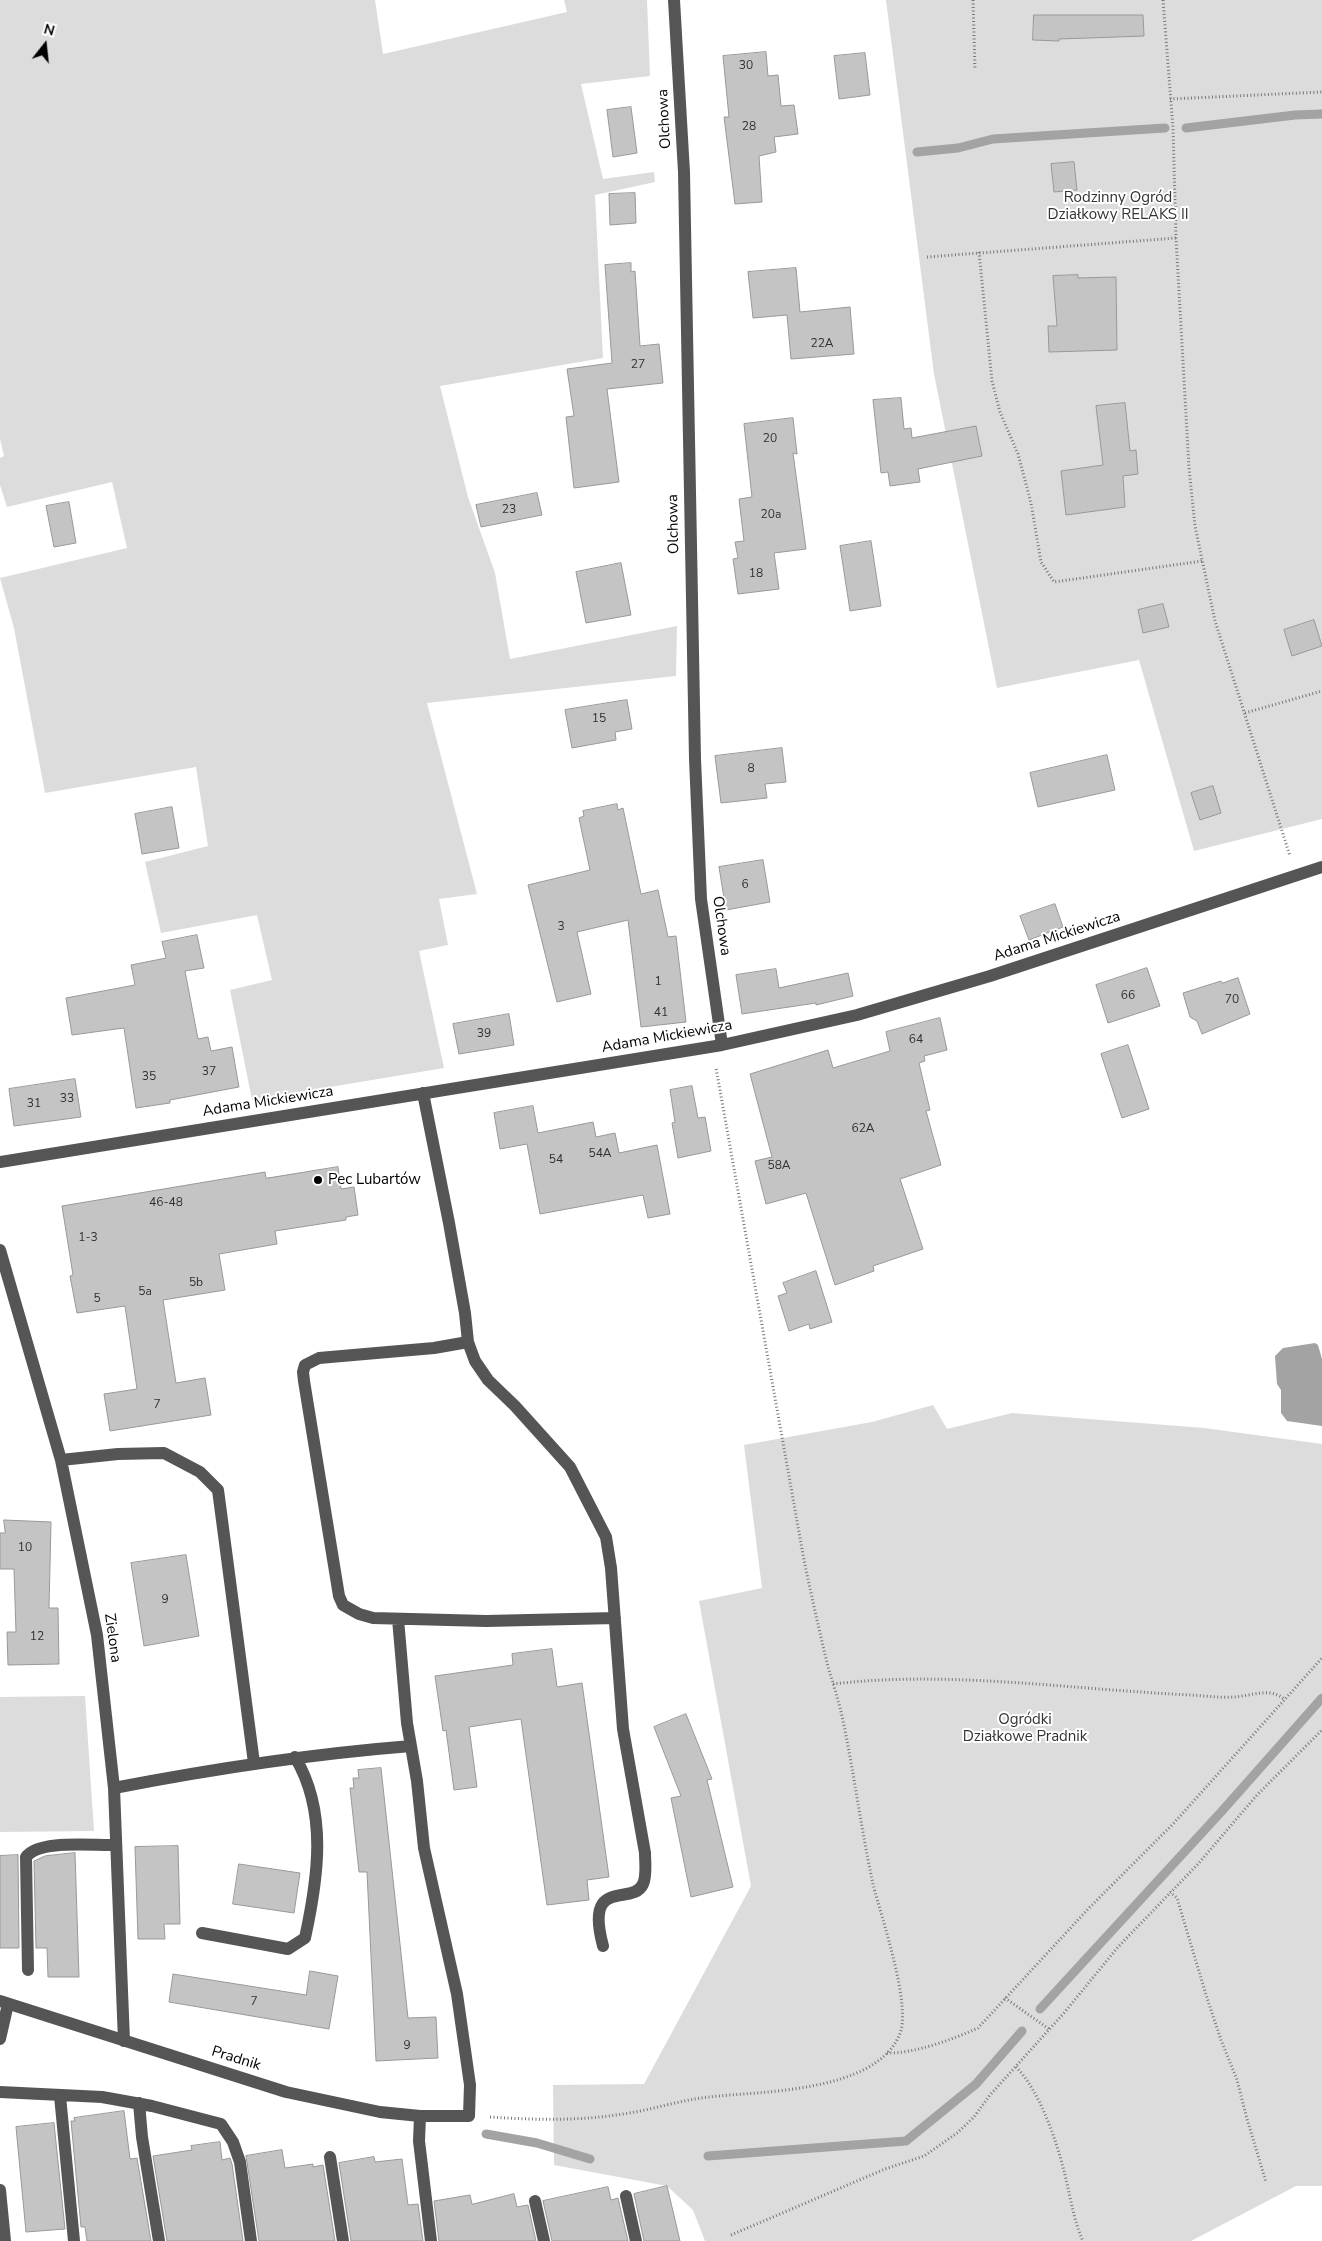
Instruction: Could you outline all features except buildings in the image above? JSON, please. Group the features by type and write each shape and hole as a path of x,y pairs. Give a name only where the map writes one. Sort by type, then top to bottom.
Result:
{"street":[{"name":"Olchowa","path":"674,0 684,172 694,749 700,889 717,1046"},
{"name":"Adama Mickiewicza","path":"0,1162 717,1046 857,1015 971,982 1322,867"},
{"path":"423,1093 449,1223 465,1313 468,1342 475,1361 488,1380 515,1406 570,1467 606,1537 611,1568 623,1729 645,1853 645,1874 643,1885 638,1890 611,1896 604,1902 598,1923 603,1946"},
{"name":"Zielona","path":"0,1250 61,1460 97,1635 114,1788 124,2041"},
{"path":"468,1342 434,1348 319,1358 305,1365 303,1372 339,1596 343,1604 359,1614 373,1618 425,1618 486,1622 615,1618"},
{"path":"61,1460 118,1454 164,1454 200,1472 218,1490 254,1763"},
{"path":"398,1619 406,1714 417,1781 424,1848 457,1994 470,2085 470,2116"},
{"path":"114,1788 209,1770 295,1757 411,1746"},
{"path":"202,1933 288,1949 305,1938 318,1861 315,1805 306,1776 295,1757"},
{"path":"28,1970 26,1857 30,1851 42,1846 116,1845"},
{"path":"0,2039 4,2002"},
{"name":"Pradnik","path":"4,2002 286,2092 380,2112 420,2116 470,2116"},
{"path":"0,2092 102,2097 138,2103 221,2124 233,2142 240,2162 251,2241"},
{"path":"60,2096 74,2241"},
{"path":"138,2103 159,2241"},
{"path":"420,2116 419,2141 428,2201 431,2241"},
{"path":"330,2157 342,2241"},
{"path":"0,2190 5,2241"},
{"path":"626,2196 636,2241"},
{"path":"535,2201 544,2241"}],"path":[{"path":"973,0 975,70"},
{"path":"1163,0 1170,99 1188,468 1202,561 1215,621 1282,836 1298,875"},
{"path":"1170,99 1322,92"},
{"path":"927,257 1176,238"},
{"path":"979,252 992,380 1000,412 1018,454 1031,503 1041,562 1054,582 1202,561"},
{"path":"1245,713 1322,691"},
{"path":"470,2116 554,2121 624,2114 708,2097 785,2092 832,2082 863,2071 886,2053 899,2036 902,2023 902,2004 895,1966 872,1881 842,1715 832,1684 804,1560 717,1046"},
{"path":"886,2053 900,2053 957,2037 978,2028 1090,1908 1167,1830 1322,1658"},
{"path":"832,1684 856,1681 964,1680 1234,1697 1272,1693 1284,1699"},
{"path":"731,2235 886,2169 924,2156 957,2132 974,2117 990,2095 1050,2029 1118,1947 1198,1864 1257,1795 1320,1735 1322,1730"},
{"path":"1170,1892 1177,1898 1207,1998 1237,2080 1266,2182"},
{"path":"1005,1998 1050,2029"},
{"path":"1016,2067 1026,2078 1038,2099 1064,2168 1077,2229 1083,2241"}],"green space":[{"path":"0,0 375,0 383,54 567,12 564,0 647,0 650,76 581,84 603,179 654,172 655,182 595,195 603,358 440,386 468,497 495,573 510,659 677,626 676,676 427,703 477,894 439,899 448,945 419,951 444,1068 252,1100 230,990 272,980 257,915 161,933 145,862 208,846 196,767 45,793 14,628 0,578 127,548 112,482 7,507 0,485 0,458 4,456 0,439"},
{"name":"Rodzinny Ogród Działkowy RELAKS II","path":"886,0 1322,0 1322,819 1194,851 1139,660 997,688 934,374"},
{"name":"Ogródki Działkowe Pradnik","path":"933,1405 947,1429 1012,1413 1204,1428 1322,1444 1322,2186 1296,2186 1191,2241 705,2241 693,2210 667,2186 554,2165 553,2085 644,2084 751,1886 699,1601 762,1588 744,1445 872,1422"},
{"path":"85,1696 94,1831 0,1832 0,1697"}],"shaded area":[{"path":"1315,1343 1318,1345 1322,1359 1322,1426 1287,1421 1281,1413 1281,1390 1277,1384 1275,1356 1283,1348"}],"waterway":[{"path":"1186,128 1295,115 1322,114"},
{"path":"917,152 958,148 993,139 1165,128"},
{"path":"1040,2009 1222,1811 1322,1698"},
{"path":"708,2156 906,2141 976,2084 1022,2031"},
{"path":"486,2134 537,2143 590,2159"}],"place":[{"name":"Pec Lubartów","path":"318,1180"}]}
